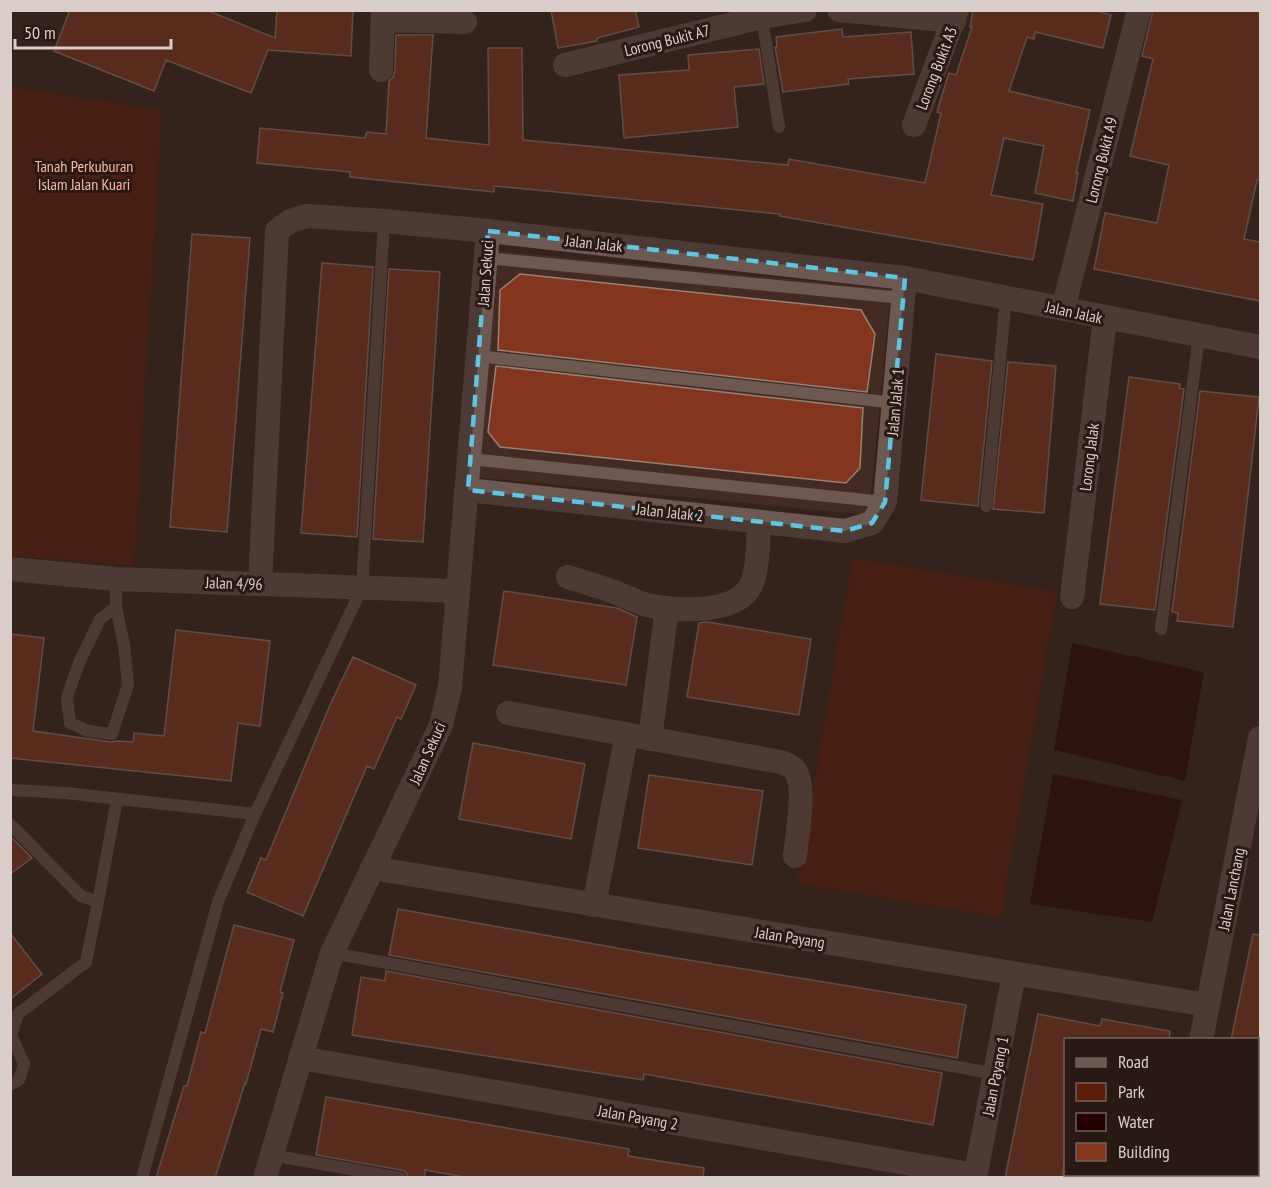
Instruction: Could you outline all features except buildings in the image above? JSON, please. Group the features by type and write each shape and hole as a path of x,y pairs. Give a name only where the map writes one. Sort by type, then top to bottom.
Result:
{"street":[{"name":"Lorong Bukit A7","path":"565,65 762,17 805,10"},
{"path":"839,10 956,16"},
{"name":"Lorong Bukit A9","path":"1063,309 1139,10"},
{"path":"381,70 383,15 465,22"},
{"name":"Lorong Bukit A3","path":"914,125 956,16"},
{"name":"Jalan Jalak","path":"260,584 277,231 290,221 307,216 488,231 904,288 1006,298 1260,347"},
{"name":"Jalan Sekuci","path":"268,1166 332,953 441,725 450,687 488,231"},
{"name":"Jalan Jalak 1","path":"872,523 885,502 904,288"},
{"name":"Lorong Jalak","path":"1072,597 1105,318"},
{"name":"Jalan Jalak 2","path":"468,490 845,531 872,523"},
{"path":"568,577 639,602 667,608 712,608 742,597 749,589 753,580 759,522"},
{"name":"Jalan 4/96","path":"10,570 116,579 458,591"},
{"path":"594,905 638,737 667,608"},
{"path":"508,713 781,762 792,766 799,780 800,796 795,856"},
{"name":"Jalan Lanchang","path":"1201,1038 1260,738"},
{"name":"Jalan Payang","path":"372,868 1208,1005"},
{"name":"Jalan Payang 1","path":"975,1176 1014,974"},
{"name":"Jalan Payang 2","path":"300,1058 975,1176"}],"lane":[{"path":"762,17 779,127"},
{"path":"141,1178 218,902 255,814 363,588 384,221"},
{"path":"486,258 904,288"},
{"path":"986,506 1006,298"},
{"path":"1161,629 1199,336"},
{"path":"478,356 895,403"},
{"path":"470,459 885,502"},
{"path":"116,579 116,607 124,645 128,685 112,734 88,731 70,723 67,697 79,663 100,619 116,607"},
{"path":"10,790 66,793 255,814"},
{"path":"10,1085 18,1080 24,1064 11,1035 18,1014 86,962 117,799"},
{"path":"10,824 81,896 98,902"},
{"path":"332,953 996,1074"},
{"path":"268,1166 400,1178"}],"highlighted area":[{"path":"488,231 905,278 885,502 872,523 845,531 468,490"}],"shaded area":[{"path":"498,251 891,289 869,515 475,477"}],"green space":[{"name":"Tanah Perkuburan Islam Jalan Kuari","path":"11,87 162,110 134,565 11,556"},
{"path":"853,558 1057,592 1001,917 797,883"}],"water":[{"path":"1072,643 1204,672 1185,781 1054,750"},
{"path":"1053,774 1182,800 1152,922 1030,904"}]}
